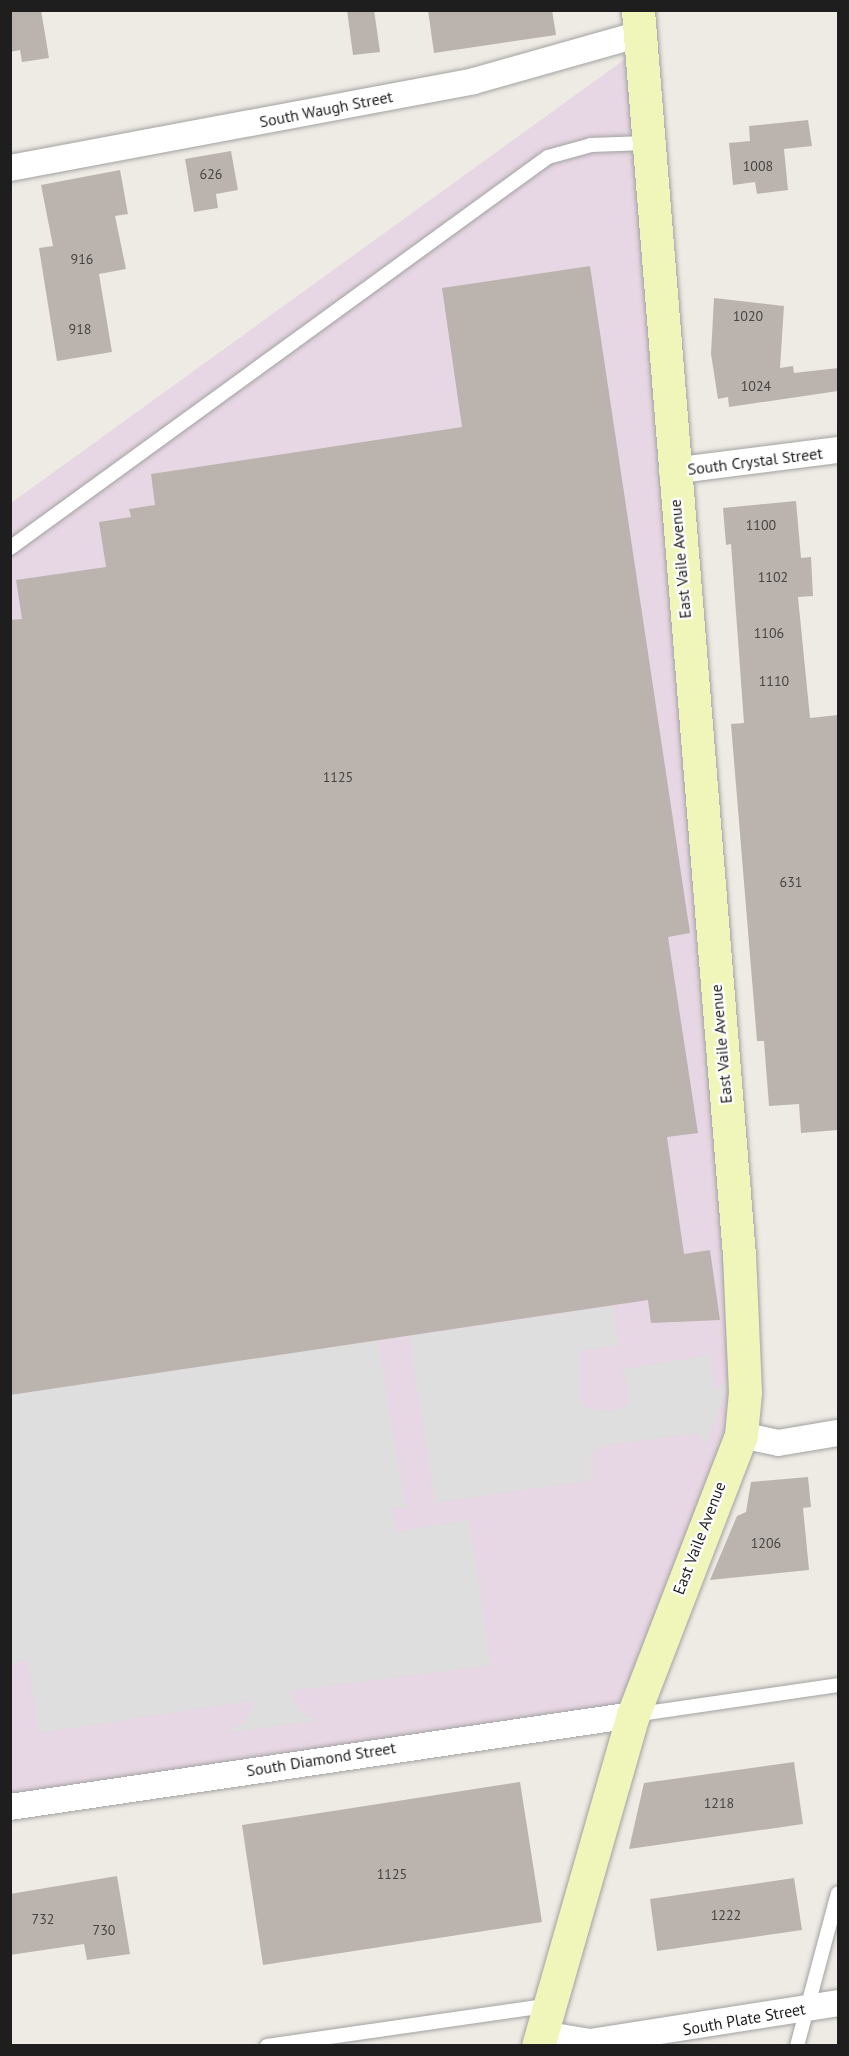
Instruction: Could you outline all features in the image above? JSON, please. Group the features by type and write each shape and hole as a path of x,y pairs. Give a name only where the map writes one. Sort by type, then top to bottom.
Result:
{"street":[{"name":"East Vaile Avenue","path":"543,2028 633,1715 741,1436 745,1392 739,1255 672,471 638,23"},
{"name":"South Waugh Street","path":"10,168 474,81 638,23"},
{"name":"South Crystal Street","path":"672,471 838,450"},
{"path":"741,1436 778,1443 838,1433"},
{"name":"South Diamond Street","path":"10,1807 633,1715"},
{"name":"South Plate Street","path":"543,2028 590,2042 838,2003"}],"lane":[{"path":"10,548 548,157 591,145 646,143"},
{"path":"633,1715 838,1685"},
{"path":"797,2046 838,1893"},
{"path":"267,2046 543,2028"}],"shaded area":[{"path":"639,49 745,1392 633,1715 11,1810 11,503"},
{"path":"613,1306 619,1345 580,1351 580,1399 585,1408 614,1411 629,1404 624,1369 710,1355 715,1390 726,1383 726,1392 706,1445 698,1433 607,1445 591,1452 591,1480 435,1503 409,1336"},
{"path":"378,1340 405,1507 392,1508 396,1532 469,1520 491,1665 288,1691 303,1715 320,1720 224,1733 243,1723 256,1700 39,1733 28,1660 11,1663 11,1395"}],"building":[{"path":"10,10 41,10 49,58 22,62 20,50 10,52"},
{"path":"347,10 374,10 380,52 353,55"},
{"path":"428,10 552,10 556,35 434,53"},
{"path":"808,120 812,146 784,149 788,190 757,194 755,182 733,185 729,143 750,141 749,126"},
{"path":"231,151 238,190 216,194 218,208 194,212 185,159"},
{"path":"120,170 128,214 115,216 126,269 99,274 112,352 57,361 39,248 53,246 41,185"},
{"path":"590,266 690,933 668,937 698,1133 667,1137 684,1254 710,1250 720,1320 651,1323 648,1300 10,1395 10,620 22,619 16,580 106,567 99,522 131,517 129,509 155,505 151,474 462,427 442,288"},
{"path":"714,298 784,306 780,368 793,366 794,373 838,368 838,391 729,407 728,397 718,399 711,354"},
{"path":"796,501 801,558 811,557 813,596 798,597 810,718 838,715 838,1130 801,1133 799,1104 769,1106 764,1041 757,1041 731,724 744,723 731,544 726,545 723,508"},
{"path":"808,1477 811,1507 803,1508 809,1570 710,1580 737,1516 746,1512 751,1482"},
{"path":"794,1762 803,1824 629,1849 644,1783"},
{"path":"520,1782 542,1922 263,1965 242,1825"},
{"path":"117,1876 130,1954 87,1960 84,1944 10,1955 10,1894"},
{"path":"794,1878 802,1930 657,1951 650,1899"}]}
